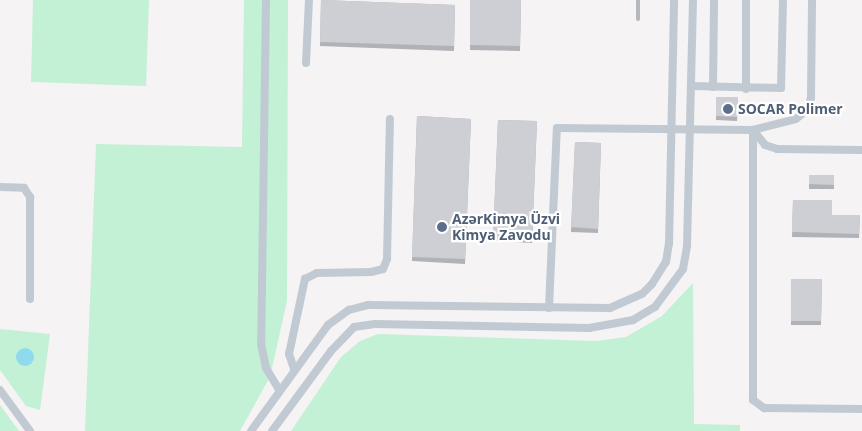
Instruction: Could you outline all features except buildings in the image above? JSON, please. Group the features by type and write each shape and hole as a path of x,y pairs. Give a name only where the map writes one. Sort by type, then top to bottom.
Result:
{"lane":[{"path":"266,0 261,344 266,368 279,390"},
{"path":"306,63 309,0"},
{"path":"251,431 294,369 328,325 360,306 588,310 626,303 642,294 660,274 669,244 674,0"},
{"path":"272,431 331,351 354,327 375,324 596,328 633,320 655,308 683,269 691,128 693,0"},
{"path":"713,87 714,0"},
{"path":"746,0 746,89"},
{"path":"692,86 746,89 781,88 783,0"},
{"path":"549,308 557,128 754,130 796,119 807,110 812,98 812,0"},
{"path":"294,369 289,354 305,279 317,273 371,272 383,269 387,260 390,119"},
{"path":"754,130 764,145 777,148 862,150"},
{"path":"754,130 753,400 764,408 862,409"},
{"path":"0,187 24,188 30,197 30,299"},
{"path":"0,390 30,431"}],"green space":[{"path":"33,0 149,0 146,86 31,82"},
{"path":"244,0 288,0 287,301 270,377 240,431 85,431 96,144 242,147"},
{"path":"693,283 694,424 740,425 740,431 291,431 341,357 360,341 378,334 596,341 626,337 662,316"},
{"path":"0,329 50,334 40,410 26,406 0,370"},
{"path":"0,405 19,431 0,431"}],"water":[{"path":"25,348 31,351 34,357 31,363 25,366 19,363 16,357 19,351"}],"railway":[{"path":"638,0 638,19"}],"place":[{"name":"SOCAR Polimer","path":"728,109"},
{"name":"AzərKimya Üzvi Kimya Zavodu","path":"442,227"}]}
